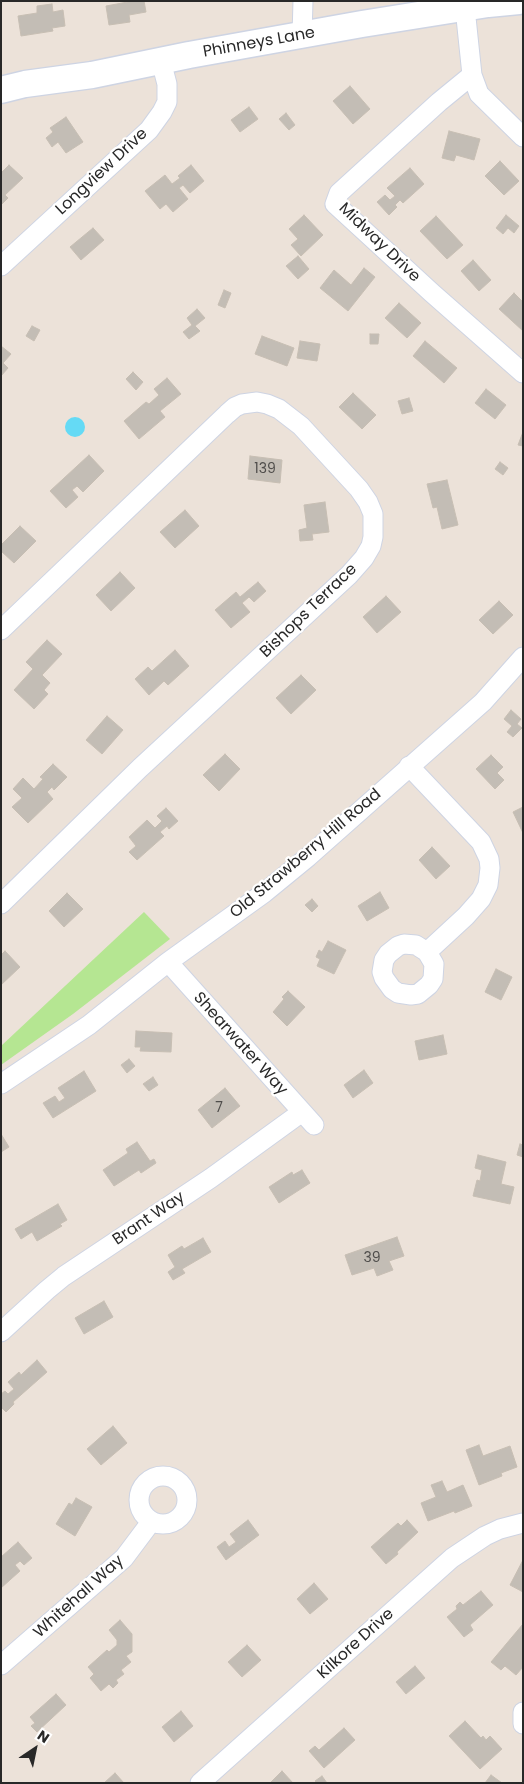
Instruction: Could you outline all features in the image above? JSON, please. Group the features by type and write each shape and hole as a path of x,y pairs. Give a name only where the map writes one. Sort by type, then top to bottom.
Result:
{"main road":[{"name":"Phinneys Lane","path":"1,90 25,84 92,75 302,36 465,8 519,1"}],"street":[{"path":"302,36 303,1"},
{"path":"465,8 472,75 479,94 523,137"},
{"name":"Longview Drive","path":"1,266 149,130 167,102 167,84 161,61"},
{"name":"Midway Drive","path":"472,75 439,102 339,193 335,204 523,373"},
{"name":"Bishops Terrace","path":"1,630 227,414 242,404 257,402 267,404 279,409 301,426 359,489 368,502 373,514 374,526 371,546 349,576 140,768 1,904"},
{"name":"Old Strawberry Hill Road","path":"1,1084 89,1025 168,962 286,875 483,702 523,657"},
{"path":"409,766 475,834 485,851 490,868 488,885 482,899 427,952"},
{"name":"Shearwater Way","path":"168,962 308,1118"},
{"name":"Brant Way","path":"1,1332 64,1276 210,1178 308,1118"},
{"name":"Whitehall Way","path":"1,1665 124,1558 151,1522"},
{"name":"Kilkore Drive","path":"200,1783 452,1558 485,1536 500,1529 523,1523"},
{"path":"523,1712 523,1724"}],"green space":[{"path":"144,912 170,939 73,1014 1,1065 1,1046"}],"water":[{"path":"75,417 82,420 85,427 82,434 75,437 68,434 65,427 68,420"}],"building":[{"path":"144,1 146,12 129,15 130,22 109,25 106,6"},
{"path":"52,4 53,12 63,10 65,26 52,28 53,31 21,36 18,16 37,13 37,6"},
{"path":"350,86 370,109 353,124 333,101"},
{"path":"249,107 258,119 240,132 231,120"},
{"path":"286,113 295,125 289,130 279,119"},
{"path":"66,117 83,142 66,153 58,142 52,147 46,138 53,132 50,128"},
{"path":"449,131 480,139 474,160 456,155 454,161 442,158"},
{"path":"500,161 519,181 504,195 485,176"},
{"path":"9,165 23,178 5,195 8,198 1,205 1,173"},
{"path":"191,165 204,181 190,193 183,185 179,188 188,199 173,212 166,204 160,209 145,191 165,175 172,184"},
{"path":"410,168 424,184 403,203 400,200 395,205 397,207 389,215 377,202 385,195 390,200 395,196 387,188"},
{"path":"304,215 323,235 301,256 291,245 298,239 289,229"},
{"path":"506,215 519,226 514,233 508,228 503,234 496,228"},
{"path":"436,216 463,245 447,259 420,231"},
{"path":"93,228 104,240 81,260 70,247"},
{"path":"298,256 309,269 298,279 286,266"},
{"path":"473,260 491,280 479,291 461,271"},
{"path":"364,268 375,277 348,311 320,288 334,270 351,285"},
{"path":"224,290 231,293 225,308 218,305"},
{"path":"514,293 523,302 523,331 499,309"},
{"path":"399,303 421,323 407,338 385,318"},
{"path":"197,309 205,318 195,326 200,331 189,339 183,332 192,325 187,318"},
{"path":"32,326 40,330 34,341 26,336"},
{"path":"370,334 379,334 378,344 370,344"},
{"path":"262,336 294,348 287,366 255,354"},
{"path":"300,341 320,344 317,361 297,358"},
{"path":"425,341 457,368 444,383 413,356"},
{"path":"1,346 11,354 3,363 8,368 1,376"},
{"path":"133,372 143,382 136,390 126,379"},
{"path":"167,378 181,394 160,411 165,417 139,439 124,421 146,402 149,404 159,395 154,389"},
{"path":"486,389 506,405 495,419 475,403"},
{"path":"353,393 376,415 362,429 339,407"},
{"path":"409,398 413,411 402,414 398,401"},
{"path":"523,432 523,446 518,445"},
{"path":"89,455 104,471 83,492 77,486 72,490 78,497 66,508 50,491"},
{"path":"250,456 282,460 280,483 248,479"},
{"path":"500,462 508,468 503,475 495,469"},
{"path":"447,480 458,525 442,529 437,507 433,508 427,484"},
{"path":"325,502 329,532 312,534 313,540 300,541 299,530 307,528 304,505"},
{"path":"185,510 199,526 175,548 160,532"},
{"path":"20,526 36,541 14,563 1,551 1,545"},
{"path":"120,572 135,588 111,611 96,595"},
{"path":"258,582 266,591 254,602 249,597 242,603 250,612 231,628 215,610 236,592 240,597"},
{"path":"386,596 401,612 377,633 363,617"},
{"path":"499,601 513,615 493,634 479,620"},
{"path":"47,640 62,654 42,675 50,683 44,690 48,694 34,709 14,690 33,669 26,662"},
{"path":"175,650 189,666 168,685 164,681 149,695 135,679 148,667 152,671"},
{"path":"301,675 316,690 291,714 276,698"},
{"path":"511,710 521,719 517,724 522,728 513,737 507,732 512,726 504,719"},
{"path":"107,716 123,730 102,754 86,740"},
{"path":"225,754 240,769 219,791 203,775"},
{"path":"491,755 503,767 497,773 504,780 495,789 476,769"},
{"path":"53,764 67,777 54,790 52,787 47,792 53,799 28,823 12,807 22,798 13,789 23,778 34,789 43,779 40,777"},
{"path":"523,807 523,833 513,812"},
{"path":"166,808 178,821 169,829 167,826 160,832 164,836 137,860 129,852 136,846 129,837 147,820 155,828 162,821 157,816"},
{"path":"432,847 450,866 436,879 419,860"},
{"path":"380,892 389,908 367,921 358,906"},
{"path":"67,893 83,909 64,927 49,911"},
{"path":"312,899 318,906 312,912 305,905"},
{"path":"328,941 346,950 334,974 317,966 320,959 316,957 319,950 322,952"},
{"path":"5,951 20,967 1,985 1,955"},
{"path":"496,969 512,977 501,1000 485,992"},
{"path":"288,991 305,1007 287,1026 273,1012"},
{"path":"136,1031 172,1033 171,1052 140,1051 141,1047 135,1047"},
{"path":"443,1035 447,1054 419,1060 415,1041"},
{"path":"129,1059 135,1066 127,1073 121,1065"},
{"path":"364,1070 373,1083 353,1098 344,1085"},
{"path":"84,1071 96,1091 53,1118 43,1103 55,1096 59,1102 65,1098 58,1088"},
{"path":"153,1077 158,1085 149,1091 143,1084"},
{"path":"225,1088 240,1106 212,1128 198,1110"},
{"path":"1,1134 9,1147 1,1152"},
{"path":"137,1142 150,1161 154,1159 156,1163 141,1173 139,1170 114,1186 103,1170 128,1153 126,1149"},
{"path":"520,1144 523,1145 523,1157 517,1155"},
{"path":"478,1155 506,1162 501,1184 514,1187 510,1204 473,1196 477,1180 480,1181 482,1170 475,1168"},
{"path":"302,1170 310,1183 279,1203 269,1187 292,1172 293,1175"},
{"path":"58,1204 67,1220 60,1224 62,1226 37,1241 32,1232 21,1239 15,1229"},
{"path":"397,1237 404,1256 389,1261 393,1270 377,1276 374,1268 352,1275 345,1255"},
{"path":"203,1238 211,1252 182,1269 185,1273 173,1280 168,1272 175,1267 168,1255 182,1246 184,1249"},
{"path":"104,1301 113,1317 84,1334 75,1318"},
{"path":"37,1360 47,1372 13,1402 14,1404 6,1412 1,1407 1,1394 5,1391 8,1394 14,1389 8,1382 19,1372 21,1375"},
{"path":"113,1426 127,1443 101,1465 87,1449"},
{"path":"479,1445 483,1456 510,1446 517,1467 501,1473 502,1476 479,1485 466,1450"},
{"path":"442,1481 447,1492 463,1485 472,1506 428,1521 421,1503 436,1497 431,1485"},
{"path":"76,1498 92,1507 75,1536 56,1524 69,1503 72,1505"},
{"path":"248,1520 259,1535 226,1560 217,1547 225,1541 229,1547 236,1542 230,1534"},
{"path":"407,1520 418,1532 386,1564 371,1547 398,1523 401,1526"},
{"path":"18,1542 32,1558 24,1565 20,1561 15,1565 20,1571 1,1588 1,1557"},
{"path":"523,1560 523,1592 510,1585"},
{"path":"314,1583 328,1599 310,1614 297,1599"},
{"path":"481,1591 493,1605 470,1625 473,1630 464,1637 447,1617 457,1609 456,1606 460,1602 463,1605"},
{"path":"120,1620 132,1634 132,1652 126,1656 131,1662 121,1670 124,1674 116,1680 118,1683 113,1688 109,1684 101,1691 90,1678 94,1674 88,1667 107,1650 109,1652 117,1645 117,1640 109,1630"},
{"path":"523,1624 523,1667 516,1675 505,1666 501,1670 491,1662"},
{"path":"247,1645 261,1660 242,1677 228,1662"},
{"path":"415,1666 425,1678 406,1694 396,1682"},
{"path":"56,1694 66,1705 37,1732 31,1726 35,1723 30,1717"},
{"path":"181,1711 193,1726 174,1742 162,1727"},
{"path":"465,1721 481,1738 483,1736 486,1740 490,1736 502,1749 480,1769 449,1736"},
{"path":"344,1728 355,1740 324,1768 309,1751 315,1746 319,1750"},
{"path":"282,1771 293,1783 270,1783"},
{"path":"115,1773 124,1783 104,1783"},
{"path":"491,1775 502,1783 485,1783"},
{"path":"322,1776 327,1783 317,1783 315,1781"}]}
